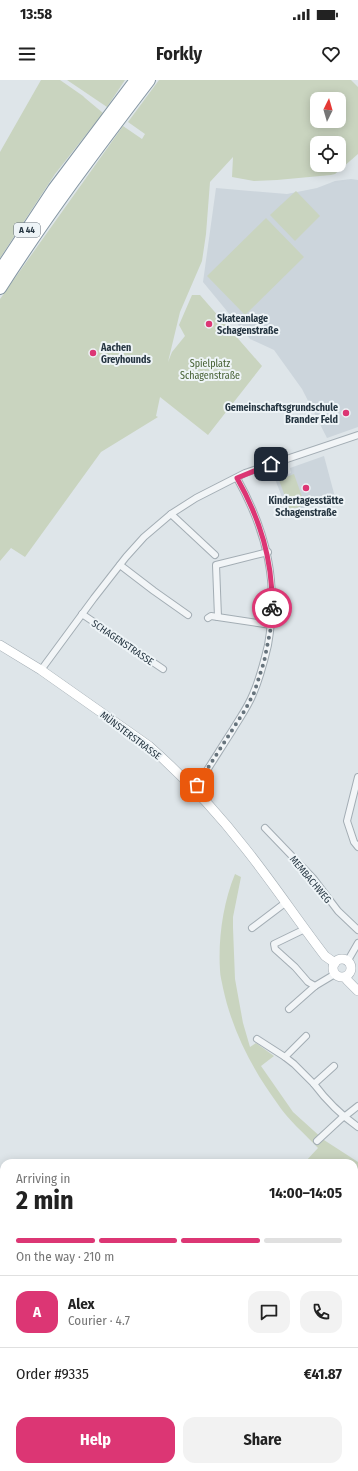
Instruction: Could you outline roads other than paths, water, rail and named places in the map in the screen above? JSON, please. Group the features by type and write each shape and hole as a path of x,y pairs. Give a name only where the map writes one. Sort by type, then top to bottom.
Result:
{"highway":[{"name":"A 44","path":"0,288 120,109 136,80"},
{"name":"A 44","path":"131,89 149,80"},
{"path":"131,89 153,80"},
{"name":"A 44","path":"0,271 54,189 108,126"}],"street":[{"name":"SCHAGENSTRASSE","path":"41,670 120,565 144,538 171,514 196,498 237,478 271,464 358,437"},
{"path":"194,790 252,697 263,666 271,625 272,590 268,552 252,505 237,478"},
{"path":"171,514 214,555"},
{"path":"218,617 216,565 268,552"},
{"path":"120,565 154,591 188,614"},
{"name":"SCHAGENSTRASSE","path":"82,614 163,669"},
{"path":"208,618 211,616 271,625"},
{"name":"MÜNSTERSTRASSE","path":"0,645 41,670 149,746 165,760 246,848 325,956 335,963"},
{"path":"358,777 347,821 354,842 358,847"},
{"name":"MEMBACHWEG","path":"265,828 313,878 338,911 358,930"},
{"path":"252,928 286,904"},
{"path":"305,929 274,944 275,948 296,967 308,982 315,986"},
{"path":"348,962 358,943"},
{"path":"345,977 349,974 351,969 350,964 342,960 335,963 333,969 335,974 345,977 358,992"},
{"path":"289,1010 315,986 335,974"},
{"path":"285,1057 306,1036"},
{"path":"257,1039 294,1064 314,1084 330,1104 358,1127"},
{"path":"314,1084 334,1066"},
{"path":"317,1141 358,1106"}],"place":[{"name":"Skateanlage Schagenstraße","path":"209,324"},
{"name":"Aachen Greyhounds","path":"93,353"},
{"name":"Gemeinschaftsgrundschule Brander Feld","path":"346,413"},
{"name":"Kindertagesstätte Schagenstraße","path":"306,488"}],"park label":[{"name":"Spielplatz Schagenstraße","path":"210,368"}]}
